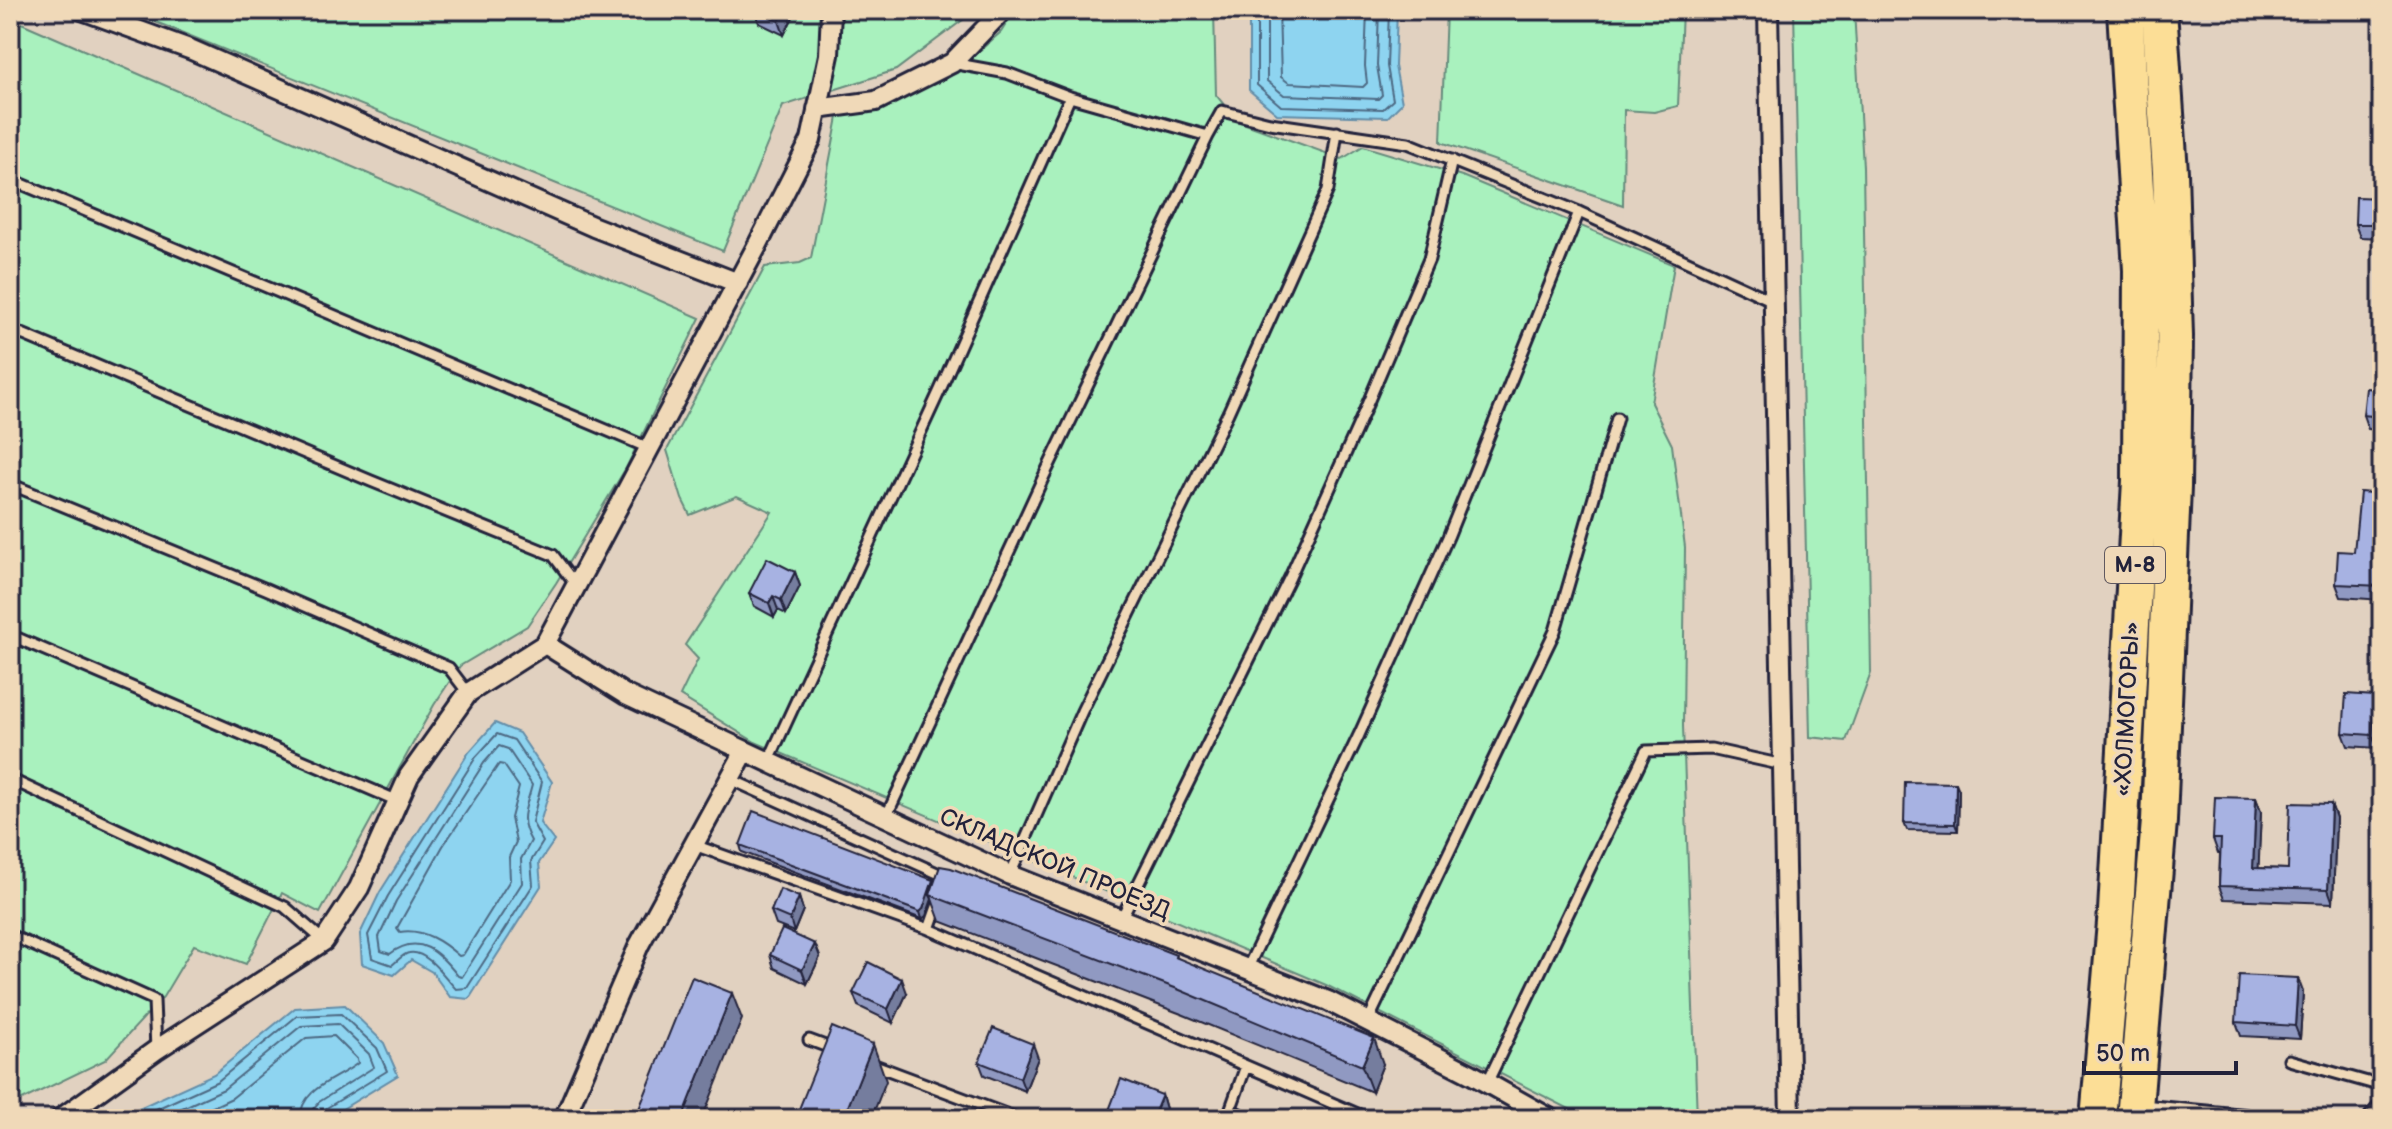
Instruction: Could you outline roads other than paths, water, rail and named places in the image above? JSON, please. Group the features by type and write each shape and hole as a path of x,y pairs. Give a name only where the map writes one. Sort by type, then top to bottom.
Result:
{"highway":[{"name":"«ХОЛМОГОРЫ»","path":"2098,1119 2116,911 2140,481 2141,270 2125,10"},
{"name":"«ХОЛМОГОРЫ»","path":"2135,1114 2159,821 2173,487 2175,336 2172,232 2159,10"}],"street":[{"path":"82,10 192,50 594,227 738,283"},
{"path":"60,1119 156,1050 324,941 359,888 409,776 468,693 545,644 811,140 829,55 831,10"},
{"path":"817,109 876,101 952,63 1003,10"},
{"path":"1768,10 1790,1119"},
{"name":"СКЛАДСКОЙ ПРОЕЗД","path":"545,644 626,695 1010,875 1328,1001 1551,1119"},
{"path":"564,1119 639,945 745,751"},
{"path":"2373,1119 2382,1109"},
{"path":"2135,1114 2244,1119"}],"lane":[{"path":"952,63 1007,73 1070,97 1208,136"},
{"path":"768,762 940,390 1070,97"},
{"path":"886,817 1044,476 1222,111 1270,123 1408,143 1579,212 1773,301"},
{"path":"1010,875 1082,711 1228,413 1328,190 1337,132"},
{"path":"1121,919 1290,577 1361,419 1429,259 1452,160"},
{"path":"10,179 649,448"},
{"path":"1247,969 1359,735 1448,537 1579,212"},
{"path":"10,329 553,555 575,584"},
{"path":"1368,1021 1555,631 1617,418"},
{"path":"10,484 449,668 468,693"},
{"path":"10,635 398,801"},
{"path":"1487,1083 1646,751 1711,749 1783,765"},
{"path":"10,779 285,907 324,941"},
{"path":"730,779 947,877 929,929"},
{"path":"694,845 929,929 1369,1119"},
{"path":"10,935 154,1000 156,1050"},
{"path":"809,1040 851,1056"},
{"path":"2289,1060 2382,1086"},
{"path":"865,1061 1019,1119"},
{"path":"1227,1119 1246,1066"}],"water":[{"path":"1249,10 1397,10 1395,66 1402,103 1388,117 1277,114 1249,90"},
{"path":"495,723 519,733 552,782 540,823 554,841 539,863 541,886 469,999 450,997 432,972 411,960 394,975 362,964 360,934 380,892 469,752"},
{"path":"345,1005 384,1043 398,1075 326,1119 115,1119 214,1074 295,1008"}]}
